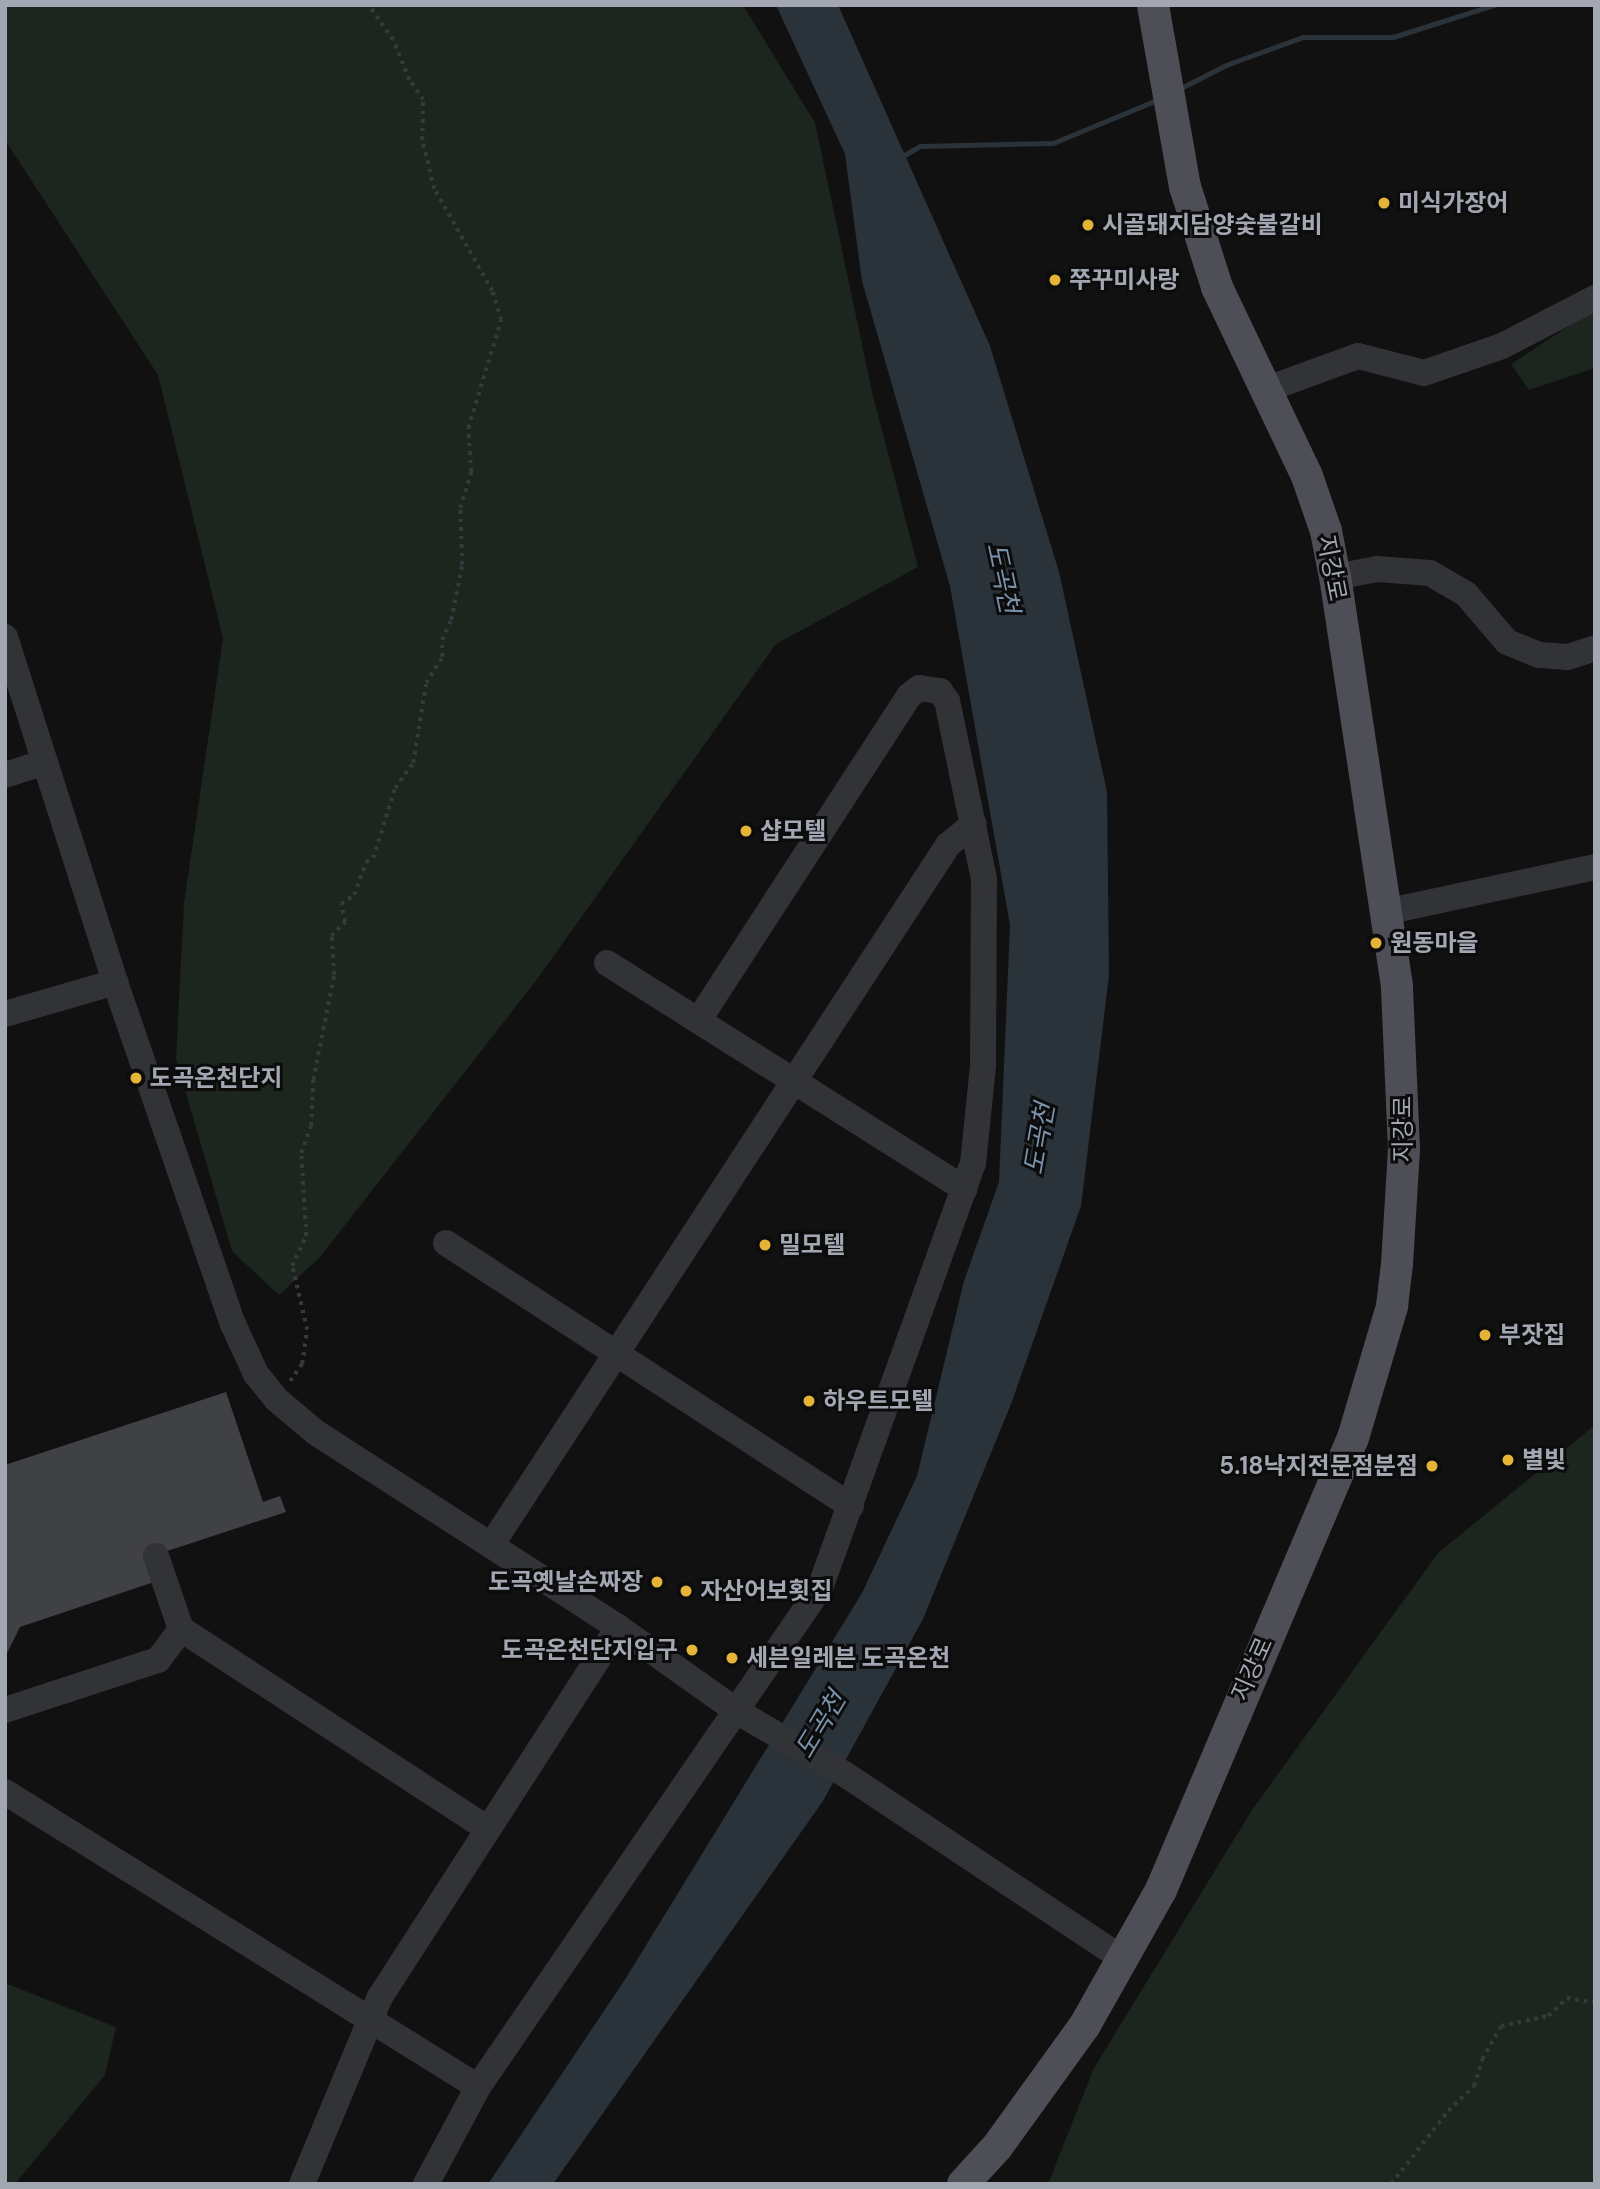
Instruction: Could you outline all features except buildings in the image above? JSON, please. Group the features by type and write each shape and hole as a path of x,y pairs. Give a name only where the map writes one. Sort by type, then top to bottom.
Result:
{"main road":[{"name":"지강로","path":"963,2184 997,2147 1086,2025 1161,1890 1353,1438 1392,1306 1403,1201 1404,1111 1397,986 1335,577 1316,499 1217,288 1185,187 1171,120 1153,5"}],"street":[{"path":"1265,390 1358,356 1424,373 1502,346 1595,298"},
{"path":"1335,577 1377,569 1430,573 1466,594 1507,642 1540,655 1568,657 1595,648"},
{"path":"5,637 115,982 233,1324 256,1374 276,1399 315,1432 618,1627 737,1712 764,1725 843,1773 1124,1960"},
{"path":"426,2184 478,2087 820,1588 973,1164 983,1066 984,879 947,701 940,691 919,688 909,696 699,1018"},
{"path":"5,775 45,762"},
{"path":"492,1544 948,845 974,824"},
{"path":"1385,912 1595,867"},
{"path":"607,963 699,1018 964,1189"},
{"path":"5,1014 115,982"},
{"path":"446,1243 850,1506"},
{"path":"156,1556 181,1629 488,1829"},
{"path":"302,2184 380,1997 618,1627"},
{"path":"5,1710 158,1660 181,1629"},
{"path":"5,1792 478,2087"}],"path":[{"path":"276,1399 302,1364 307,1330 292,1266 306,1236 302,1153 311,1126 313,1080 334,975 331,936 345,922 341,904 355,895 366,862 373,858 396,788 413,763 426,683 442,657 442,640 451,620 462,565 460,508 471,472 468,428 501,320 492,292 434,189 422,140 423,100 409,80 393,40 368,5"},
{"path":"1391,2184 1448,2111 1474,2086 1482,2059 1501,2026 1548,2016 1567,1998 1595,2003"}],"shaded area":[{"path":"5,5 743,5 815,123 873,396 918,567 776,644 535,982 320,1257 279,1295 232,1251 176,1059 184,903 223,638 158,375 5,140"},
{"path":"1595,309 1595,368 1529,390 1511,364"},
{"path":"1595,1425 1595,2184 1048,2184 1094,2068 1252,1810 1438,1553"},
{"path":"5,1983 116,2027 105,2075 15,2184 5,2184"}],"water":[{"name":"도곡천","path":"776,5 838,5 990,346 1059,572 1107,792 1109,975 1081,1206 1011,1404 923,1619 823,1801 553,2184 488,2184 626,1978 862,1593 917,1476 964,1281 999,1182 1010,925 950,586 862,281 845,154"}],"waterway":[{"path":"1177,90 1226,65 1303,37 1393,37 1494,5"},
{"path":"901,157 920,146 1053,143 1159,99"}],"place":[{"name":"미식가장어","path":"1384,203"},
{"name":"시골돼지담양숯불갈비","path":"1088,225"},
{"name":"쭈꾸미사랑","path":"1055,280"},
{"name":"샵모텔","path":"746,831"},
{"name":"원동마을","path":"1376,943"},
{"name":"도곡온천단지","path":"136,1078"},
{"name":"밀모텔","path":"765,1245"},
{"name":"부잣집","path":"1485,1335"},
{"name":"하우트모텔","path":"809,1401"},
{"name":"별빛","path":"1508,1460"},
{"name":"5.18낙지전문점분점","path":"1432,1466"},
{"name":"도곡옛날손짜장","path":"657,1582"},
{"name":"자산어보횟집","path":"686,1591"},
{"name":"도곡온천단지입구","path":"692,1650"},
{"name":"세븐일레븐 도곡온천","path":"732,1658"}]}
